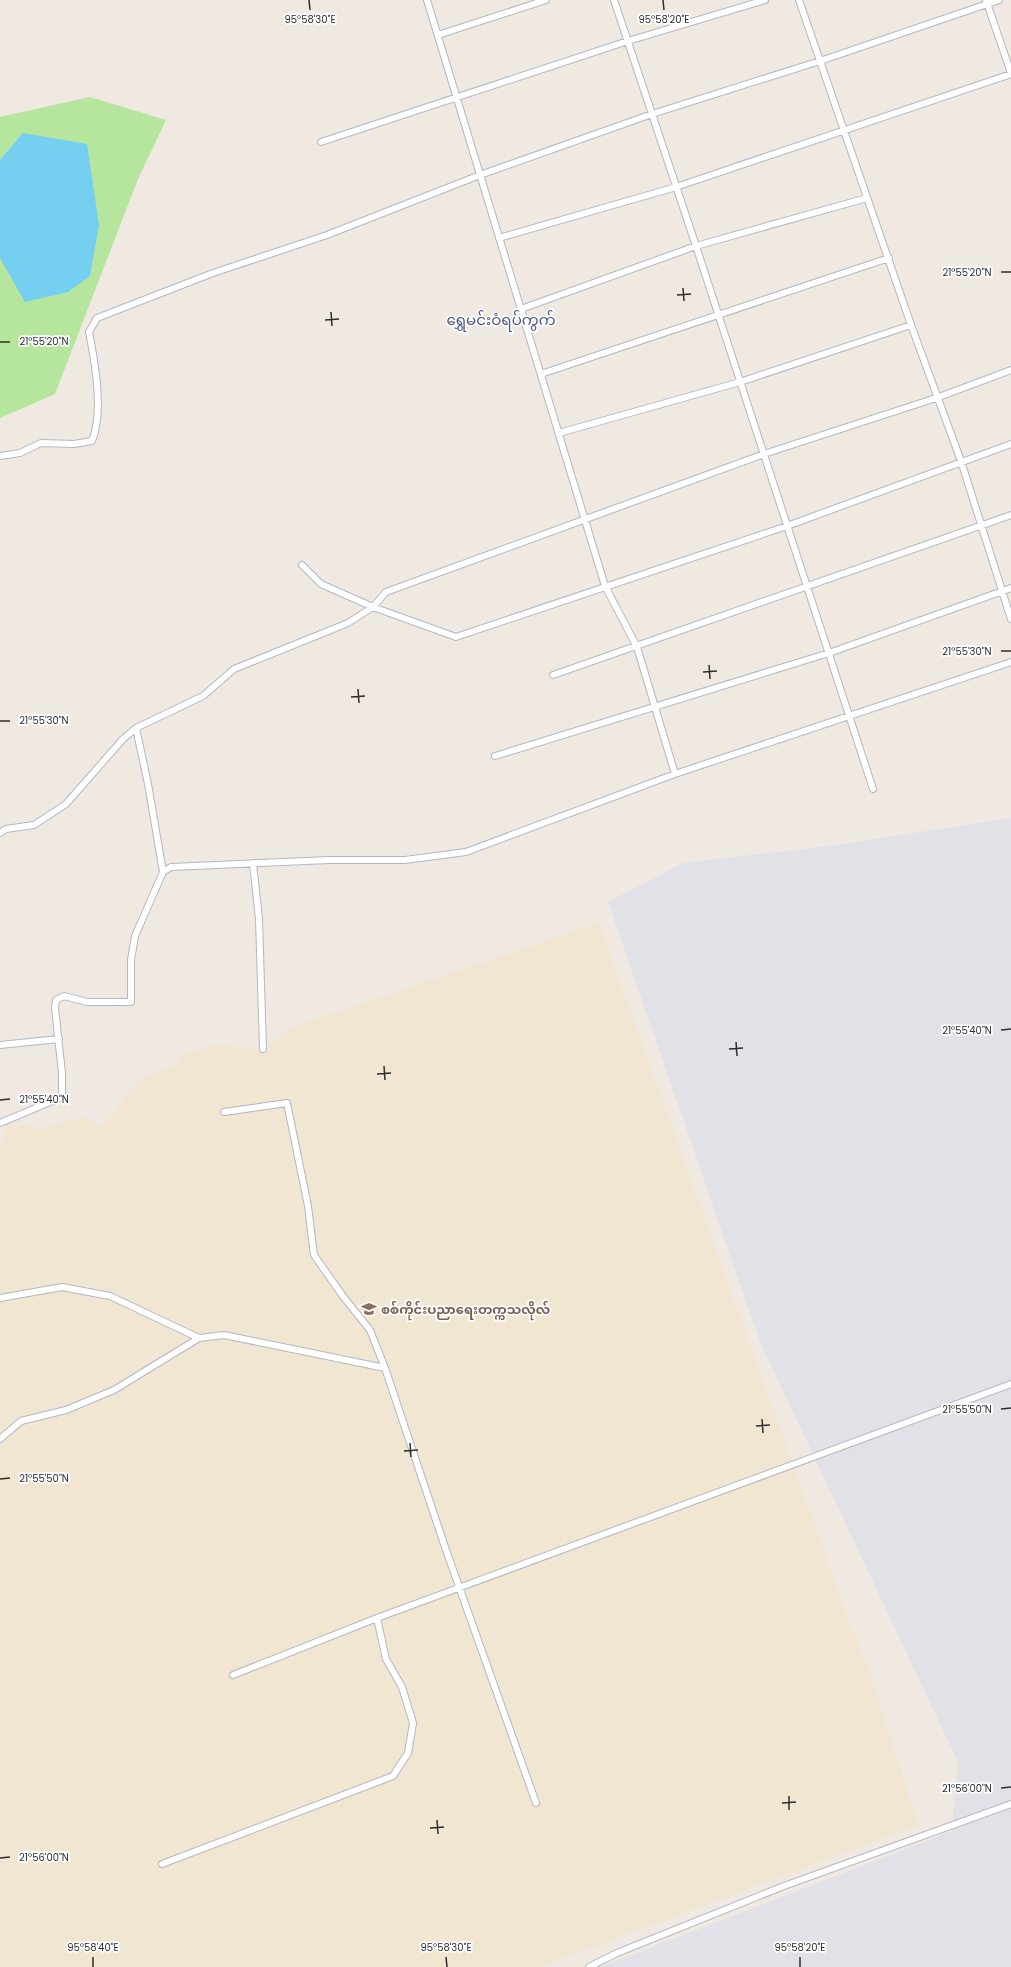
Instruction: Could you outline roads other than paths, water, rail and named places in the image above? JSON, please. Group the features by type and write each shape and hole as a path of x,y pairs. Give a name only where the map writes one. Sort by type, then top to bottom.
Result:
{"street":[{"path":"427,0 605,586 637,646 654,707 676,774"},
{"path":"438,35 546,0"},
{"path":"614,0 696,246 873,790"},
{"path":"321,142 628,41 765,0"},
{"path":"799,0 911,325 962,461 1011,619"},
{"path":"0,456 20,453 41,443 74,444 92,441 98,428 96,368 89,332 97,318 206,275 327,235 480,175 652,114 820,61 987,2 999,0"},
{"path":"499,238 676,187 1011,73 987,2"},
{"path":"521,309 696,246 867,198"},
{"path":"541,374 889,258"},
{"path":"559,433 740,382 911,325"},
{"path":"0,833 6,829 34,825 66,804 123,739 136,728 203,696 234,669 348,624 373,607 386,592 764,454 939,397 1011,370"},
{"path":"302,565 321,584 373,607 456,636 787,526 1011,444"},
{"path":"553,675 1011,515"},
{"path":"495,756 829,653 1011,588"},
{"path":"163,872 171,867 329,860 405,860 466,852 676,774 1011,662"},
{"path":"0,1123 62,1097 62,1073 55,1008 56,1000 64,996 87,1002 131,1002 131,960 135,936 163,872 148,784 136,728"},
{"path":"253,863 259,919 263,1049"},
{"path":"0,1045 59,1039"},
{"path":"224,1112 287,1103 308,1206 314,1255 370,1330 385,1368 459,1588 536,1803"},
{"path":"0,1298 62,1287 110,1296 199,1338"},
{"path":"0,1439 21,1421 66,1410 114,1390 199,1338 224,1335 385,1368"},
{"path":"233,1675 377,1618 1011,1384"},
{"path":"162,1864 393,1776 408,1753 413,1723 402,1687 386,1659 377,1618"},
{"path":"588,1967 624,1950 784,1886 1011,1804"}],"water":[{"path":"23,133 87,144 99,225 90,276 68,292 25,302 0,258 0,160"}],"place":[{"name":"စစ်ကိုင်းပညာရေးတက္ကသလိုလ်","path":"369,1309"}],"district":[{"name":"ရွှေမင်းဝံရပ်ကွက်","path":"501,319"}]}
